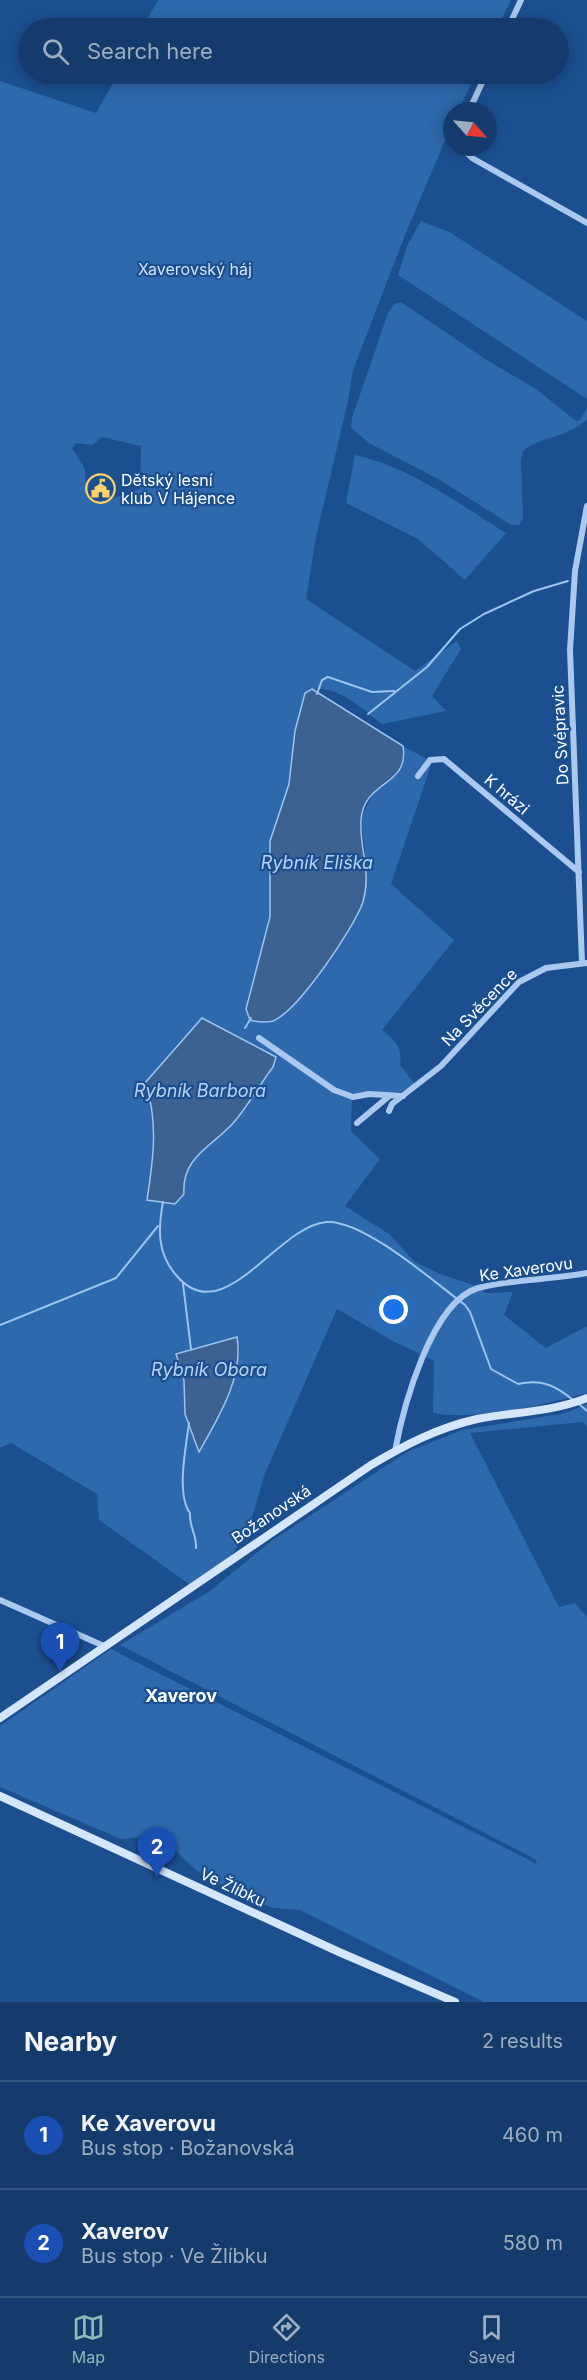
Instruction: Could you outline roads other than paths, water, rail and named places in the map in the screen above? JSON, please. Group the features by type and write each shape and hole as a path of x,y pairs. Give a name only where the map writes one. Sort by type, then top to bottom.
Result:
{"street":[{"path":"513,18 521,0"},
{"path":"473,102 481,84"},
{"path":"470,156 587,223"},
{"name":"Do Svépravic","path":"584,963 570,650 575,571 587,506"},
{"name":"K hrázi","path":"418,776 430,760 444,759 579,872"},
{"name":"Na Svěcence","path":"388,1111 389,1107 441,1066 519,982 546,968 584,963"},
{"path":"259,1038 334,1090 353,1097 369,1094 403,1096"},
{"path":"357,1123 383,1099 392,1095"},
{"name":"Ke Xaverovu","path":"395,1451 400,1425 427,1349 444,1314 458,1300 477,1288 587,1273"},
{"name":"Božanovská","path":"0,1718 395,1451 418,1438 454,1425 580,1400"},
{"path":"0,1600 104,1646"},
{"name":"Ve Žlíbku","path":"0,1796 339,1952 455,2002"}],"water":[{"name":"Rybník Eliška","path":"312,689 403,746 403,759 394,777 377,789 364,807 361,830 366,870 365,891 363,902 349,930 324,968 284,1014 273,1021 255,1021 250,1020 246,1009 270,917 270,841 289,784 295,731 305,693"},
{"name":"Rybník Barbora","path":"202,1018 276,1057 273,1067 235,1121 194,1161 188,1170 184,1194 175,1204 147,1200 154,1141 152,1112 145,1083"},
{"name":"Rybník Obora","path":"237,1337 237,1367 233,1382 228,1397 199,1452 185,1414 184,1380 176,1354"}],"waterway":[{"path":"368,714 427,667 460,629 484,614 534,591 568,581"},
{"path":"317,694 322,680 328,677 372,692 394,691"},
{"path":"245,1028 251,1018"},
{"path":"163,1202 160,1231 165,1258 176,1275 194,1289 212,1291 231,1285 288,1240 307,1228 326,1222 341,1224 359,1230 398,1254 465,1305 470,1312 491,1369 518,1384 534,1382 547,1384 573,1400"},
{"path":"0,1325 116,1278 158,1226"},
{"path":"183,1284 191,1349"},
{"path":"578,1403 587,1411"},
{"path":"189,1423 183,1483 196,1548"}],"place":[{"name":"Dětský lesní klub V Hájence","path":"100,489"},
{"name":"Ke Xaverovu","path":"60,1672"},
{"name":"Xaverov","path":"157,1877"}],"district":[{"name":"Xaverov","path":"181,1696"}],"park label":[{"name":"Xaverovský háj","path":"195,269"}]}
